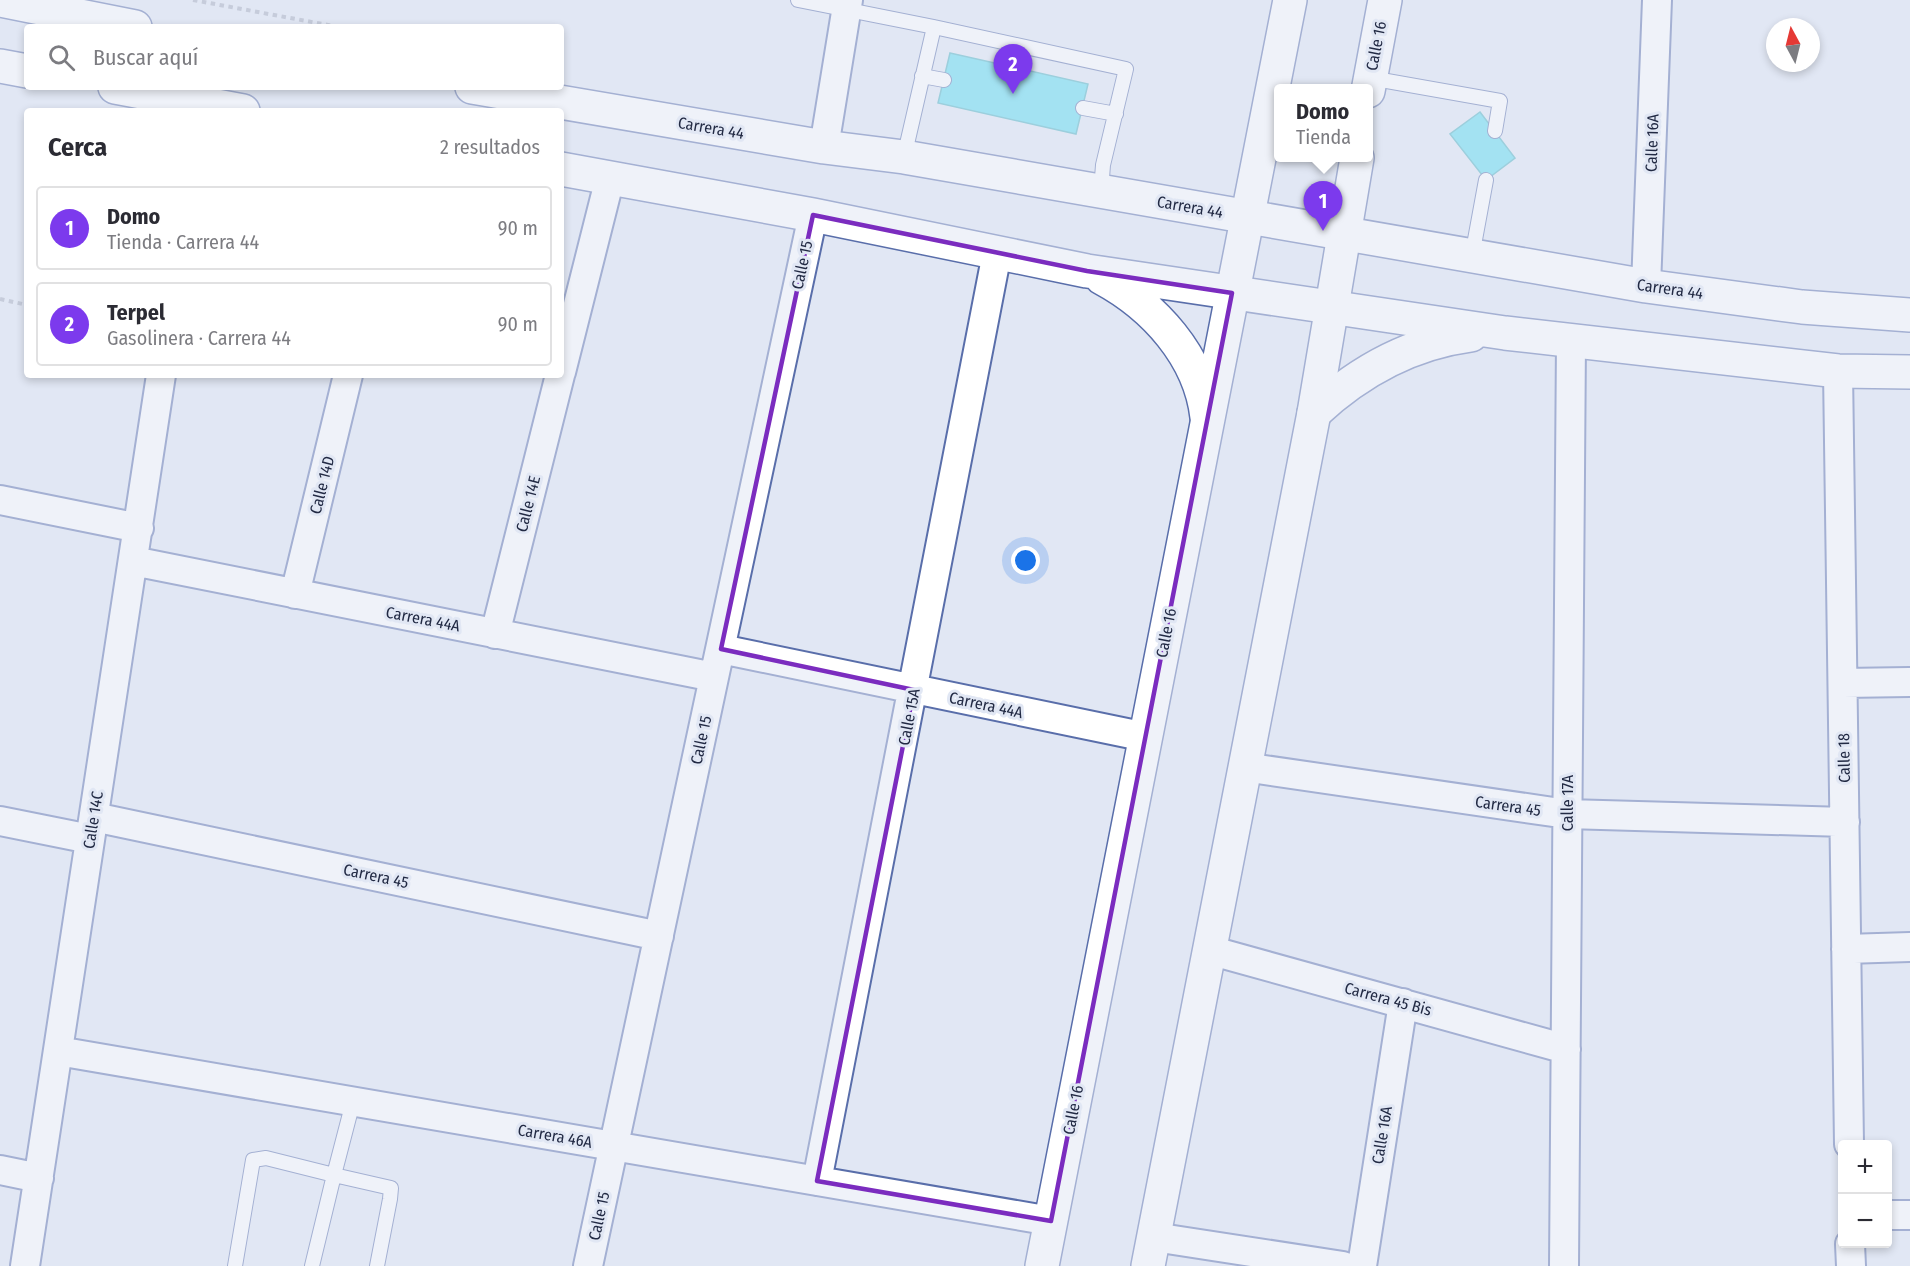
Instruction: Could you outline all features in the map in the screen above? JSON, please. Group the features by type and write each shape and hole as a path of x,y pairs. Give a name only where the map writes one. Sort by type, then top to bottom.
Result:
{"main road":[{"path":"0,0 120,24"},
{"name":"Calle 16","path":"1042,1266 1290,0"},
{"name":"Calle 16","path":"1369,84 1385,0"},
{"path":"0,66 24,70"},
{"path":"134,90 205,101 232,108"},
{"name":"Carrera 44","path":"490,90 1101,191 1646,286 1802,307 1910,315"},
{"path":"1151,1252 1314,413 1356,162"},
{"path":"564,170 813,215 1087,271 1332,308 1505,333 1838,371 1910,372"},
{"path":"1087,271 1102,277 1130,295 1166,329 1193,371 1205,401 1207,417"},
{"path":"1314,413 1346,384 1402,353 1463,336 1505,333"}],"street":[{"name":"Calle 16A","path":"1646,286 1658,0"},
{"path":"824,147 847,6"},
{"name":"Calle 14E","path":"564,362 610,178"},
{"name":"Calle 15","path":"588,1266 813,215"},
{"name":"Calle 15A","path":"817,1181 997,253"},
{"name":"Calle 17A","path":"1564,1266 1571,340"},
{"name":"Calle 18","path":"1838,371 1849,1140"},
{"name":"Calle 14C","path":"25,1266 161,378"},
{"name":"Calle 14D","path":"296,594 347,378"},
{"name":"Calle 14E","path":"495,634 560,378"},
{"path":"0,500 139,528"},
{"name":"Carrera 44A","path":"133,561 714,677"},
{"name":"Carrera 44A","path":"721,649 1146,738"},
{"path":"1843,683 1910,682"},
{"name":"Carrera 45","path":"1244,767 1567,814 1845,822"},
{"name":"Carrera 45","path":"0,821 92,828 659,936"},
{"path":"1846,949 1910,948"},
{"name":"Carrera 45 Bis","path":"1209,950 1566,1049"},
{"name":"Calle 16A","path":"1362,1266 1402,1003"},
{"name":"Carrera 46A","path":"58,1051 1051,1221"},
{"path":"0,1170 39,1178"},
{"path":"1892,1215 1910,1215"},
{"path":"1850,1248 1851,1266"},
{"path":"1151,1252 1343,1266"}],"lane":[{"path":"798,0 847,6 1126,69 1104,165 1101,191"},
{"path":"904,158 933,27"},
{"path":"922,76 944,80"},
{"path":"1373,85 1500,101 1495,131"},
{"path":"1083,108 1116,114"},
{"path":"1472,256 1486,180"},
{"path":"312,1266 353,1102"},
{"path":"235,1266 253,1160 266,1158 390,1188 390,1199 377,1266"}],"path":[{"path":"193,0 323,24"},
{"path":"0,299 24,303"}],"highlighted area":[{"path":"813,215 1087,271 1232,293 1051,1221 817,1181 914,690 721,649"}],"building":[{"path":"950,53 1088,84 1076,134 938,103"},
{"path":"1480,112 1515,158 1486,180 1450,134"}],"place":[{"name":"Terpel","path":"1013,94"},
{"name":"Domo","path":"1323,231"}]}
